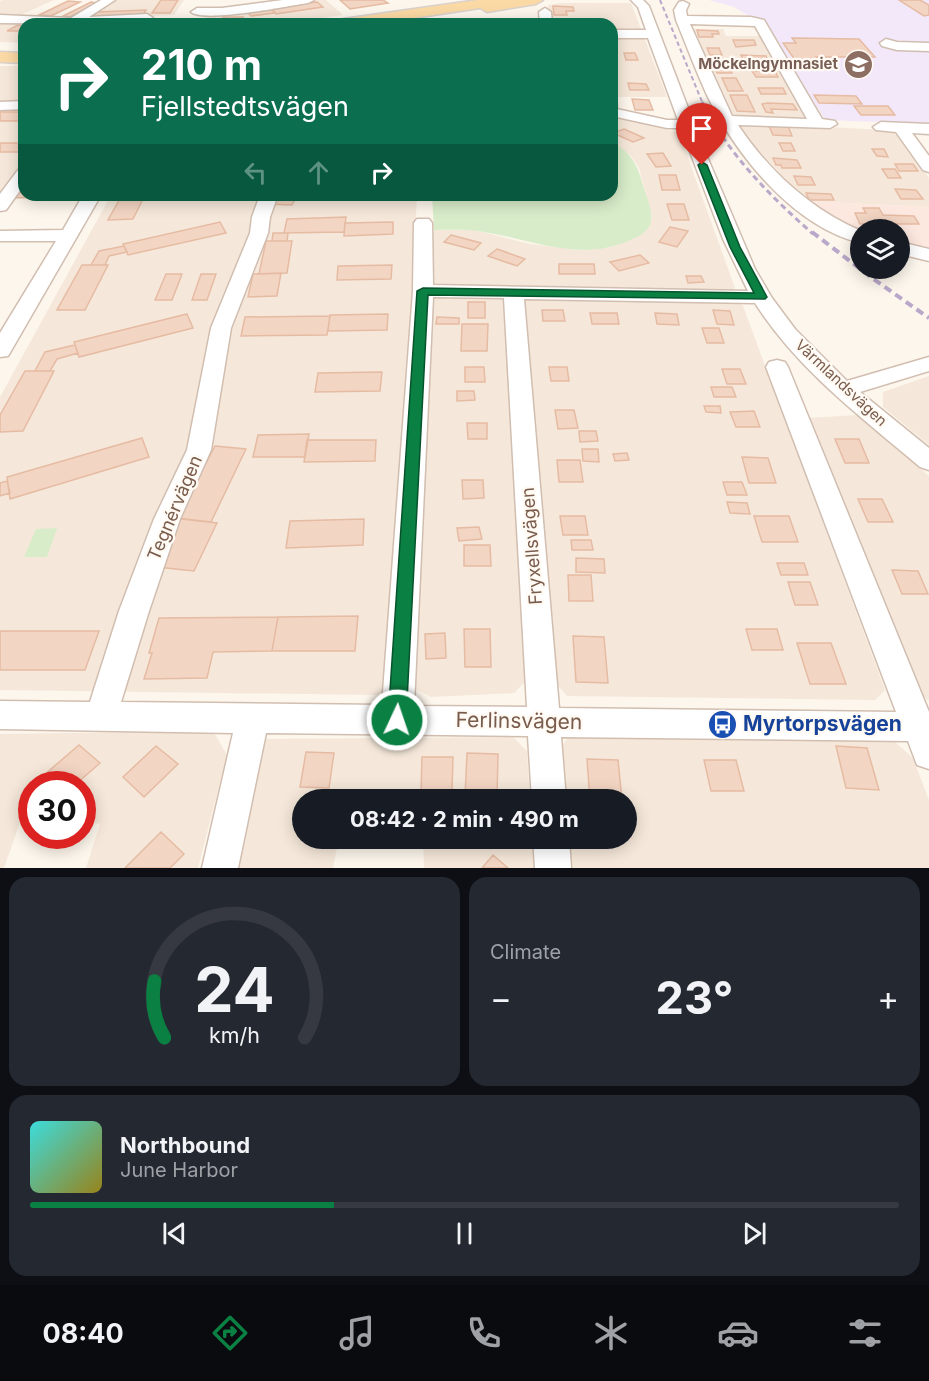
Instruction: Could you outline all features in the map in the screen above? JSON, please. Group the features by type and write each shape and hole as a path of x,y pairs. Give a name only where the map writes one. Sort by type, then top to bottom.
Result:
{"main road":[{"path":"384,18 507,0"},
{"path":"461,18 542,12"},
{"path":"0,56 18,54"},
{"path":"0,56 18,58"}],"street":[{"path":"79,18 110,0"},
{"path":"202,12 212,0"},
{"path":"202,12 308,0"},
{"name":"Värmlandsvägen","path":"637,0 643,6 686,124 735,247 761,297 797,344 844,389 929,461"},
{"path":"683,4 680,10 682,20 713,92 728,120 764,166 810,212 835,228 850,234"},
{"path":"0,19 18,20"},
{"path":"682,20 760,23 824,123 728,120"},
{"path":"618,34 653,34"},
{"path":"886,43 897,46 929,47"},
{"path":"0,106 18,105"},
{"path":"618,113 667,124 686,124"},
{"path":"881,127 929,129"},
{"path":"901,128 929,167"},
{"path":"0,206 18,181"},
{"path":"0,351 89,201"},
{"name":"Tegnérvägen","path":"101,716 134,611 167,519 199,450 221,328 259,233 261,217 267,201"},
{"path":"397,720 423,291 423,223"},
{"path":"0,236 69,235"},
{"path":"910,250 929,255"},
{"path":"423,291 761,297"},
{"name":"Fryxellsvägen","path":"514,292 548,789"},
{"path":"844,389 929,364"},
{"path":"777,368 926,736"},
{"name":"Ferlinsvägen","path":"0,716 544,722 926,736"},
{"path":"220,868 253,718"},
{"path":"552,849 553,868"}],"shaded area":[{"path":"54,0 14,18 0,16 0,1"},
{"path":"113,0 184,0 174,15 85,17"},
{"path":"326,0 343,15 322,18 207,18 214,14"},
{"name":"Möckelngymnasiet","path":"709,0 929,0 929,124 825,120 773,37 761,23 734,7"},
{"path":"631,3 641,29 618,31 618,18 549,18 548,5"},
{"path":"0,21 18,22 18,43 0,42"},
{"path":"691,29 723,29 726,36 762,36 807,117 787,119 731,115"},
{"path":"618,35 644,37 667,97 618,97"},
{"path":"0,66 18,66 18,101 0,102"},
{"path":"18,108 18,169 0,193 0,109"},
{"path":"618,117 679,133 735,288 731,291 439,287 432,284 429,279 434,230 475,230 530,244 580,250 611,247 649,227 652,218 639,168 631,156 618,147"},
{"path":"737,122 883,130 901,135 929,178 929,207 806,201 739,129"},
{"path":"108,201 417,201 407,390 384,691 377,695 0,690 0,397"},
{"path":"806,201 929,207 929,251 910,247 910,219 850,219 850,227"},
{"path":"433,296 501,298 505,301 527,680 514,693 431,697 412,687 425,301"},
{"path":"531,297 737,301 743,306 885,690 875,700 567,696 554,681 523,302"},
{"path":"929,376 929,445 883,407 883,392"},
{"path":"857,415 929,476 929,701 916,692 807,418"},
{"path":"213,731 227,755 198,868 86,868 92,849 96,849 96,837 100,824 96,824 96,771 18,771 18,828 4,868 0,868 0,734"},
{"path":"513,737 527,751 529,789 292,789 292,849 337,849 333,868 235,868 263,739"},
{"path":"568,738 894,741 913,758 929,800 929,868 567,868 565,849 637,849 637,789 560,789 557,751"},
{"path":"423,849 533,849 534,868 424,868"}],"green space":[{"path":"618,146 633,160 639,172 650,205 651,216 650,225 638,237 610,247 592,250 556,247 478,231 434,230 432,201 618,201"},
{"path":"57,528 47,557 24,557 36,529"}],"building":[{"path":"161,0 178,0 170,13 152,13"},
{"path":"340,0 383,0 388,3 350,9"},
{"path":"899,0 920,0 929,5 929,15 924,16"},
{"path":"68,1 80,2 51,16 39,15"},
{"path":"91,2 97,3 70,17 63,16"},
{"path":"317,2 323,7 276,14 271,8"},
{"path":"553,6 573,7 574,11 566,11 567,15 554,15"},
{"path":"270,7 275,13 251,16 246,11"},
{"path":"146,10 143,15 92,17 95,12"},
{"path":"18,25 18,31 7,31"},
{"path":"697,30 718,31 719,34 712,34 713,37 699,37"},
{"path":"792,38 859,39 875,57 816,57 826,70 802,70 783,43 796,43"},
{"path":"733,40 754,40 756,45 736,47"},
{"path":"707,48 719,48 722,55 710,55"},
{"path":"624,53 635,53 638,60 626,60"},
{"path":"741,55 766,56 768,60 744,62"},
{"path":"717,60 732,60 734,64 728,64 732,73 717,73 713,63 719,64"},
{"path":"752,71 775,71 778,77 756,77"},
{"path":"722,78 736,78 743,91 728,91"},
{"path":"628,83 646,84 649,90 630,90"},
{"path":"758,88 783,88 786,94 761,94"},
{"path":"730,95 747,95 755,112 737,111"},
{"path":"814,95 856,96 862,104 819,103"},
{"path":"632,99 649,100 653,110 635,110"},
{"path":"762,104 793,104 797,110 771,109 773,113 766,112"},
{"path":"854,106 888,106 895,115 861,115"},
{"path":"0,112 18,112 18,121 0,121"},
{"path":"769,126 788,126 792,136 773,135"},
{"path":"624,129 644,138 633,142 618,135 618,131"},
{"path":"0,143 18,143 18,152 0,152"},
{"path":"779,143 791,143 795,151 783,151"},
{"path":"872,149 884,149 888,157 877,156"},
{"path":"663,153 671,166 656,167 647,154"},
{"path":"773,158 797,160 801,168 782,168 781,165 776,165"},
{"path":"895,164 913,164 918,171 899,171"},
{"path":"882,169 895,169 901,178 888,178"},
{"path":"659,175 676,175 680,190 662,190"},
{"path":"794,176 811,177 815,185 798,185"},
{"path":"18,189 18,198 12,198"},
{"path":"895,189 916,190 923,199 901,199"},
{"path":"806,193 831,194 834,200 809,200"},
{"path":"119,201 142,201 133,219 108,220"},
{"path":"270,201 294,201 292,205 268,204"},
{"path":"667,204 684,204 689,220 672,220"},
{"path":"863,208 879,208 883,215 914,216 919,224 910,224 910,219 858,219 855,213 866,213"},
{"path":"346,217 344,232 284,233 287,219"},
{"path":"220,222 226,233 128,255 123,244"},
{"path":"393,222 393,234 344,236 345,223"},
{"path":"670,227 688,231 677,247 659,242"},
{"path":"273,233 288,233 287,241 272,241"},
{"path":"451,235 481,243 474,250 444,242"},
{"path":"266,241 292,241 287,273 259,274"},
{"path":"124,246 127,252 109,256 105,265 91,265 99,251"},
{"path":"497,249 525,259 517,266 488,256"},
{"path":"640,255 649,263 619,271 610,262"},
{"path":"559,264 594,264 595,274 559,274"},
{"path":"82,265 108,265 85,310 57,310"},
{"path":"392,265 391,279 337,280 338,266"},
{"path":"281,273 277,296 248,297 253,274"},
{"path":"166,274 182,274 172,300 155,300"},
{"path":"201,274 216,274 207,300 192,300"},
{"path":"686,276 701,276 704,282 688,283"},
{"path":"468,302 485,302 485,318 468,318"},
{"path":"542,310 563,310 565,321 543,321"},
{"path":"713,310 730,311 734,325 717,324"},
{"path":"590,313 617,313 619,324 592,324"},
{"path":"655,313 677,314 679,325 657,324"},
{"path":"187,314 193,328 79,357 74,342"},
{"path":"388,314 387,330 328,331 330,315"},
{"path":"330,316 327,335 241,336 245,317"},
{"path":"437,317 459,318 459,324 436,324"},
{"path":"462,324 488,324 487,351 461,351"},
{"path":"702,328 719,328 724,343 707,343"},
{"path":"75,345 78,353 57,359 50,371 35,371 45,352"},
{"path":"465,367 484,367 485,382 465,382"},
{"path":"549,367 567,367 569,381 551,381"},
{"path":"722,369 740,369 746,384 727,384"},
{"path":"25,371 54,371 23,431 0,432 0,415"},
{"path":"382,372 380,391 315,392 318,373"},
{"path":"711,387 732,387 736,397 714,397"},
{"path":"457,391 474,391 475,400 457,401"},
{"path":"704,406 720,406 721,413 706,412"},
{"path":"555,410 574,410 578,428 558,429"},
{"path":"754,411 760,427 736,427 730,412"},
{"path":"467,423 487,423 487,439 468,439"},
{"path":"579,431 596,431 598,441 580,442"},
{"path":"309,434 305,457 253,457 258,435"},
{"path":"142,438 149,457 10,499 7,477"},
{"path":"835,439 859,439 869,463 845,463"},
{"path":"307,440 376,440 375,461 304,462"},
{"path":"215,446 246,449 211,522 177,518"},
{"path":"582,449 598,449 599,462 583,461"},
{"path":"627,453 629,460 615,461 613,454"},
{"path":"742,457 768,458 776,483 749,483"},
{"path":"557,460 580,460 583,482 559,482"},
{"path":"462,480 483,480 484,498 463,499"},
{"path":"7,481 10,493 0,496 0,483"},
{"path":"723,482 742,482 747,495 727,495"},
{"path":"858,499 882,499 893,522 868,522"},
{"path":"727,502 747,503 750,514 730,513"},
{"path":"560,516 585,516 588,535 563,535"},
{"path":"754,516 789,516 798,542 762,542"},
{"path":"181,519 217,523 194,571 157,567"},
{"path":"364,519 363,545 286,548 290,521"},
{"path":"479,527 482,539 459,541 457,528"},
{"path":"571,540 591,540 593,550 572,550"},
{"path":"464,545 490,545 491,566 464,566"},
{"path":"576,558 604,559 605,573 576,572"},
{"path":"777,563 804,563 808,575 781,575"},
{"path":"892,570 918,571 928,594 902,594"},
{"path":"568,575 591,575 593,601 569,601"},
{"path":"788,582 810,582 818,605 795,605"},
{"path":"358,616 355,651 272,651 278,617"},
{"path":"278,617 272,651 213,652 207,678 144,679 159,618"},
{"path":"464,629 490,629 491,667 465,667"},
{"path":"746,629 777,629 783,650 752,650"},
{"path":"0,631 99,631 85,670 0,670"},
{"path":"445,633 446,658 426,659 425,634"},
{"path":"573,636 604,637 608,683 576,682"},
{"path":"797,643 831,643 846,684 810,684"},
{"path":"79,745 100,763 91,771 49,771"},
{"path":"156,746 178,764 144,797 123,777"},
{"path":"836,746 867,748 879,790 846,788"},
{"path":"306,752 334,753 329,788 300,787"},
{"path":"467,753 498,754 497,789 465,789"},
{"path":"422,757 453,757 452,789 421,789"},
{"path":"587,759 618,760 621,789 589,789"},
{"path":"704,760 736,760 744,791 711,791"},
{"path":"161,832 184,854 170,868 125,868"},
{"path":"493,855 508,868 482,868"}],"railway":[{"path":"660,0 703,103"},
{"path":"703,103 737,157 813,234"},
{"path":"812,232 929,318"}],"place":[{"name":"Möckelngymnasiet","path":"859,64"},
{"name":"Myrtorpsvägen","path":"722,724"}],"route":[{"path":"397,720 423,291 761,297 735,247 702,165"}]}
